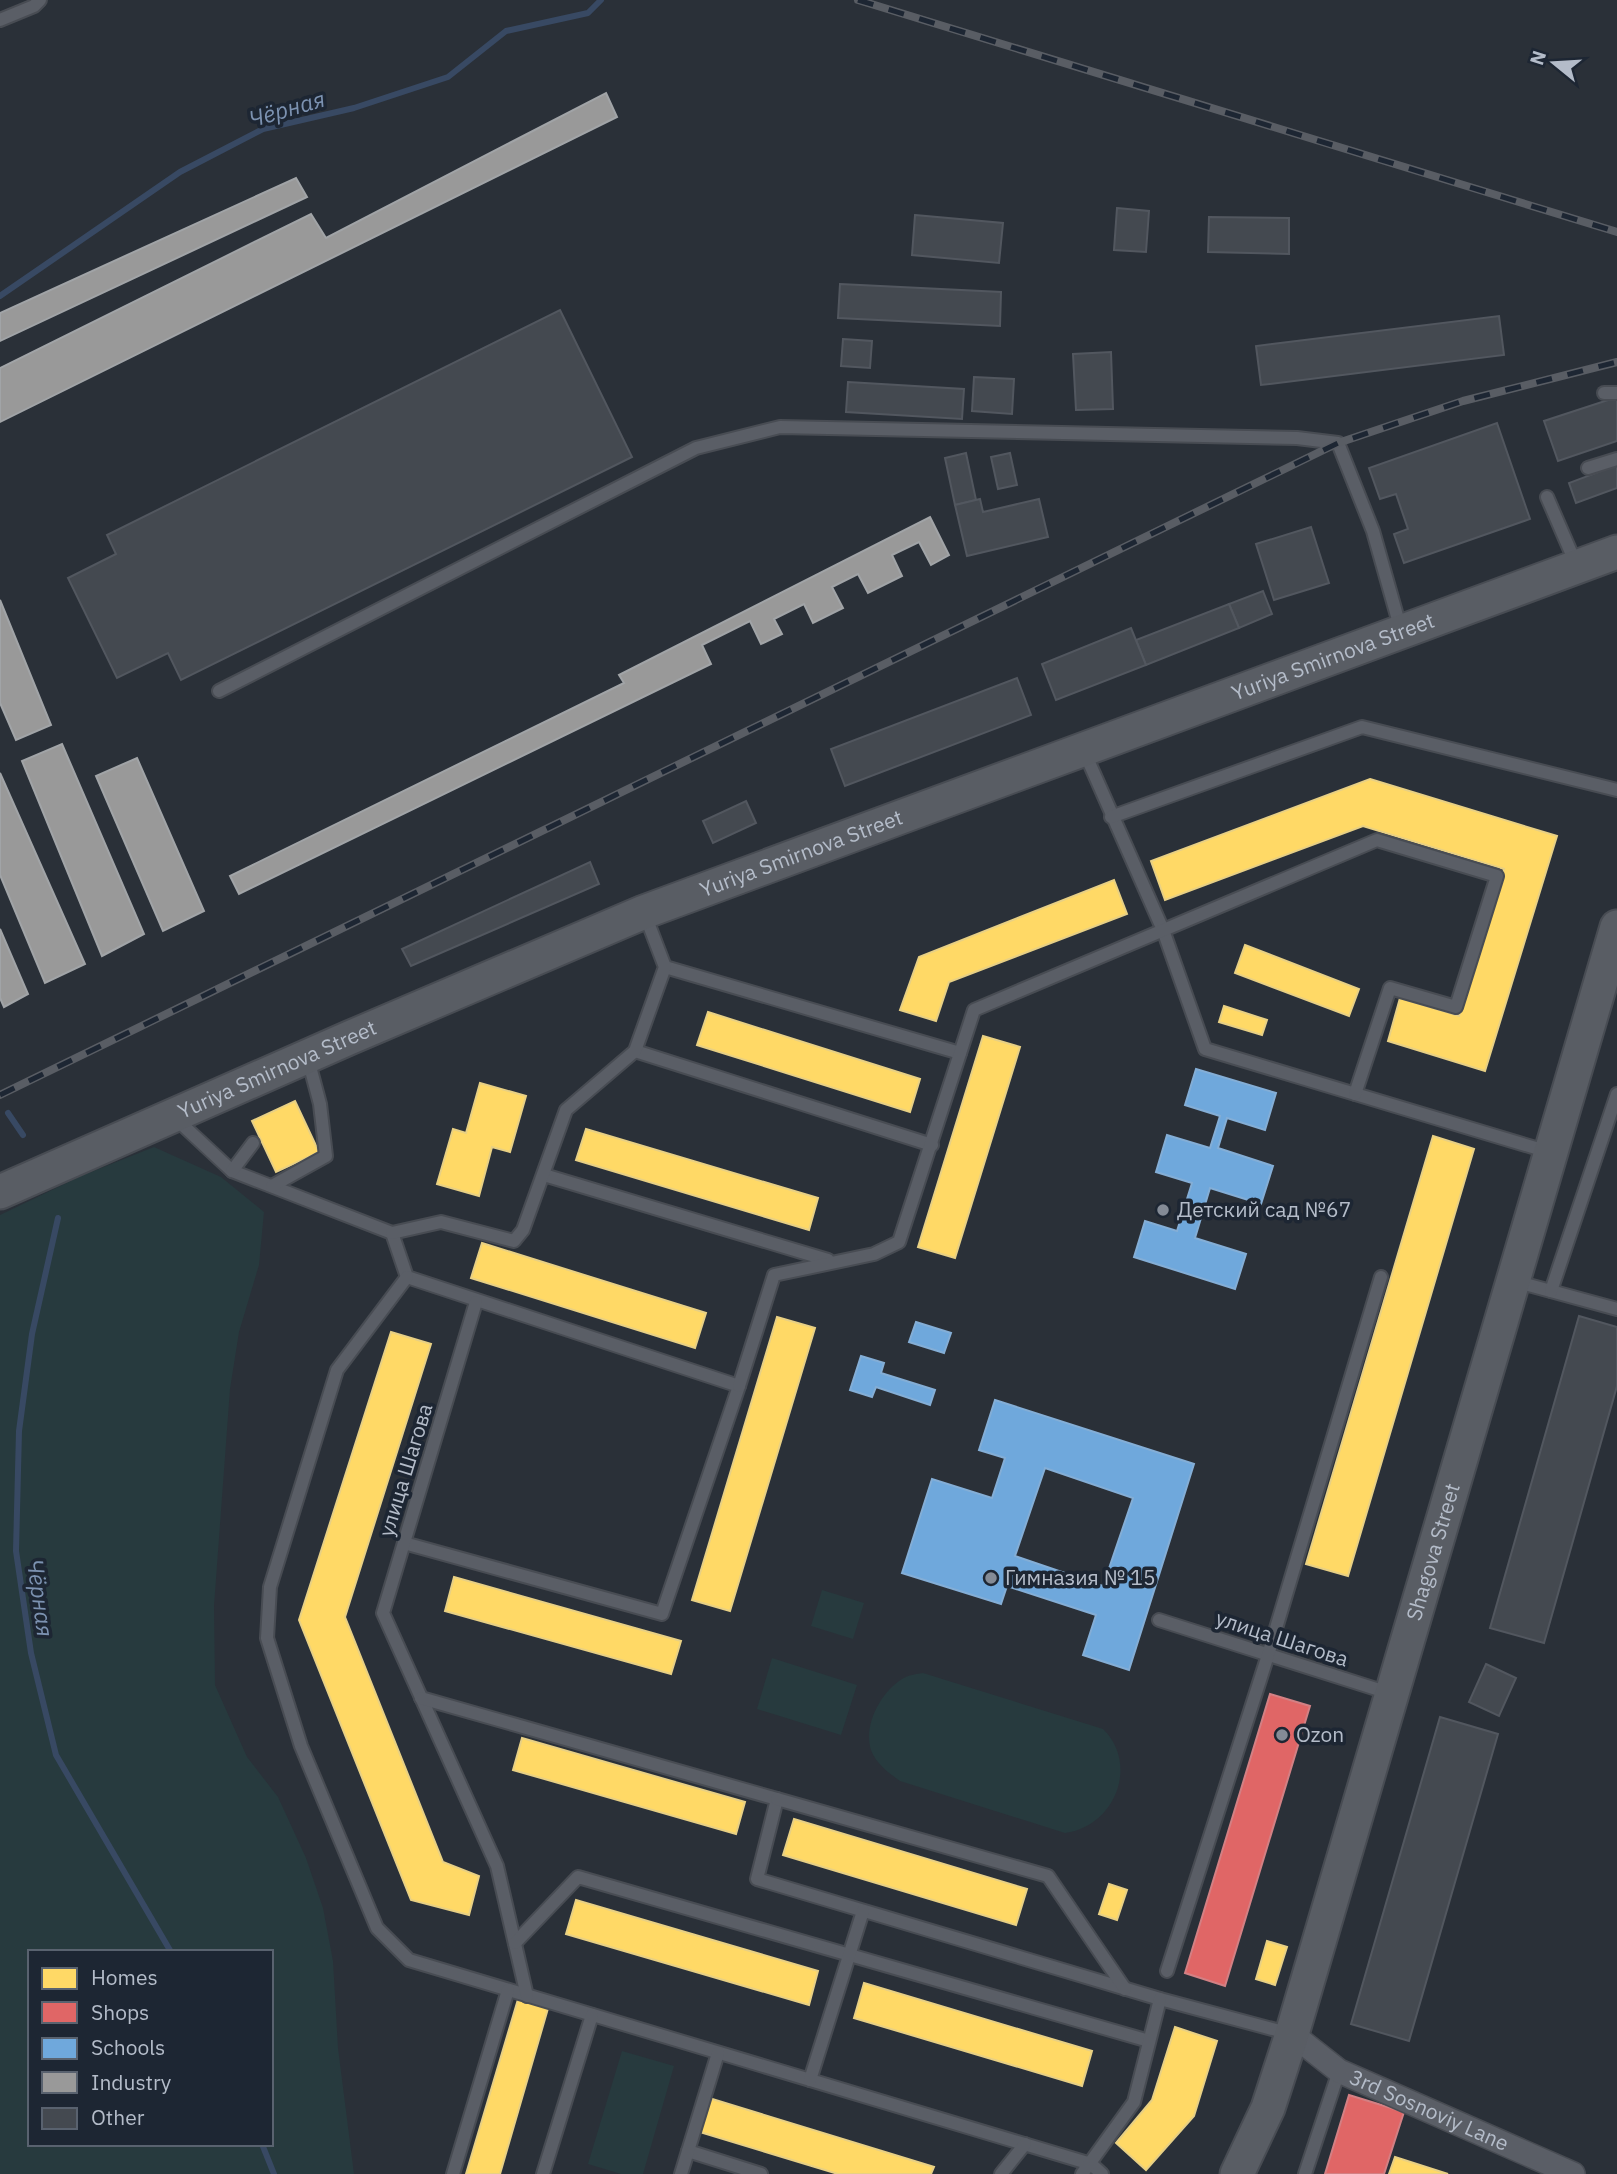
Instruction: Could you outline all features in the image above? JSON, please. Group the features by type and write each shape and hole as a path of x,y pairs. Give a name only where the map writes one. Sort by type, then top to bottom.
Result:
{"main road":[{"name":"Yuriya Smirnova Street","path":"0,1192 307,1056 644,912 1082,747 1617,552"},
{"name":"Shagova Street","path":"1237,2174 1268,2108 1292,2034 1617,927"}],"street":[{"name":"3rd Sosnoviy Lane","path":"1292,2034 1339,2071 1573,2174"}],"lane":[{"path":"0,20 34,6 40,0"},
{"path":"219,691 696,448 780,427 1297,438 1338,443 1373,531 1401,630"},
{"path":"1588,468 1617,459"},
{"path":"1547,497 1577,566"},
{"path":"1111,817 1362,727 1617,790"},
{"path":"1082,747 1163,930 1205,1049 1551,1152"},
{"path":"404,1543 662,1614 774,1275 830,1261 874,1254 899,1242 974,1010 1377,840 1497,876 1456,1007 1390,988 1355,1094"},
{"path":"172,1116 232,1171 392,1233 441,1222 514,1241 523,1230 566,1110 635,1051 665,967 644,912"},
{"path":"665,967 961,1053"},
{"path":"635,1051 932,1145"},
{"path":"272,1186 326,1156 320,1104 307,1056"},
{"path":"1550,1291 1617,1094"},
{"path":"232,1171 253,1143"},
{"path":"544,1175 830,1261"},
{"path":"392,1233 407,1277"},
{"path":"407,1277 739,1386"},
{"path":"407,1277 337,1370 270,1587 267,1638 301,1746 377,1928 410,1960 1091,2164 1102,2174"},
{"path":"1167,1971 1268,1655 1381,1277"},
{"path":"1514,1281 1617,1310"},
{"name":"улица Шагова","path":"477,1302 383,1614 497,1866 527,1996"},
{"name":"улица Шагова","path":"1159,1620 1393,1694"},
{"path":"421,1698 1048,1876 1125,1989"},
{"path":"777,1799 757,1879 1125,1989 1292,2034"},
{"path":"515,1943 578,1877 1149,2041"},
{"path":"810,2080 863,1910"},
{"path":"453,2174 508,1990"},
{"path":"1082,2174 1134,2102 1160,1999"},
{"path":"543,2174 592,2015"},
{"path":"681,2174 718,2053"},
{"path":"1305,2174 1339,2071"},
{"path":"1001,2174 1025,2144"},
{"path":"688,2151 761,2174"}],"green space":[{"path":"154,1147 221,1177 264,1212 259,1265 239,1332 230,1389 214,1606 215,1685 247,1757 278,1797 306,1858 323,1908 333,1961 338,2048 354,2174 0,2174 0,1215 81,1176"},
{"path":"822,1590 864,1603 853,1639 811,1626"},
{"path":"772,1658 857,1685 841,1735 757,1709"},
{"path":"923,1673 1103,1729 1114,1744 1120,1760 1116,1792 1108,1807 1097,1819 1082,1828 1065,1833 900,1781 883,1768 873,1755 869,1740 872,1720 881,1701 894,1685 904,1678"},
{"path":"622,2051 674,2066 643,2174 621,2174 588,2164"}],"building: Homes":[{"path":"1370,779 1557,836 1485,1071 1388,1041 1400,998 1459,1016 1504,869 1363,826 1165,900 1151,861"},
{"path":"1114,880 1127,914 949,982 936,1021 900,1010 919,957"},
{"path":"1245,945 1359,989 1349,1016 1235,973"},
{"path":"1224,1006 1267,1020 1262,1035 1219,1022"},
{"path":"708,1012 920,1079 910,1112 697,1045"},
{"path":"983,1036 1020,1047 955,1258 918,1247"},
{"path":"480,1083 526,1096 510,1152 492,1147 479,1196 437,1184 453,1129 466,1133"},
{"path":"295,1101 319,1152 276,1172 252,1121"},
{"path":"586,1129 818,1198 809,1230 576,1160"},
{"path":"1433,1136 1474,1149 1348,1576 1306,1564"},
{"path":"482,1243 706,1313 695,1348 471,1278"},
{"path":"777,1317 815,1328 730,1611 692,1600"},
{"path":"391,1332 431,1344 345,1617 443,1862 479,1876 469,1915 411,1900 299,1620"},
{"path":"454,1577 681,1641 671,1674 445,1611"},
{"path":"522,1738 745,1802 736,1834 513,1770"},
{"path":"794,1819 1027,1889 1016,1925 783,1855"},
{"path":"1109,1884 1127,1890 1117,1920 1099,1914"},
{"path":"576,1900 818,1971 809,2005 566,1934"},
{"path":"1267,1941 1287,1947 1275,1985 1256,1979"},
{"path":"864,1983 1092,2051 1082,2086 854,2018"},
{"path":"519,1996 549,2005 500,2174 466,2174"},
{"path":"1175,2027 1217,2041 1194,2116 1146,2170 1116,2143 1152,2100"},
{"path":"709,2098 934,2167 931,2174 838,2174 700,2132"},
{"path":"1395,2157 1448,2174 1389,2174"}],"building: Shops":[{"path":"1270,1694 1310,1706 1225,1986 1185,1973"},
{"path":"1349,2095 1404,2112 1384,2174 1325,2174"}],"building: Schools":[{"path":"1196,1069 1276,1093 1265,1130 1227,1118 1218,1148 1273,1166 1261,1204 1210,1188 1195,1238 1246,1254 1235,1289 1134,1257 1145,1221 1177,1231 1192,1183 1156,1172 1167,1135 1210,1148 1220,1116 1185,1105"},
{"path":"916,1322 951,1333 944,1353 909,1342"},
{"path":"861,1356 884,1363 881,1373 935,1390 930,1405 876,1387 872,1397 850,1390"},
{"path":"995,1400 1194,1464 1129,1670 1083,1655 1096,1615 1007,1586 1001,1604 902,1573 932,1479 992,1498 1005,1458 979,1450","holes":["1045,1468 1133,1498 1103,1586 1015,1556"]}],"building: Industry":[{"path":"606,93 617,117 0,422 0,368 311,214 326,238"},
{"path":"296,178 307,197 0,341 0,313"},
{"path":"930,517 949,555 931,565 919,542 892,555 902,576 868,593 858,574 832,587 843,608 813,623 804,604 774,619 782,634 761,644 750,621 702,645 711,664 239,894 230,876 624,683 619,675"},
{"path":"0,600 51,725 16,740 0,703"},
{"path":"62,744 144,934 102,956 22,761"},
{"path":"137,758 204,911 163,931 96,776"},
{"path":"0,773 85,964 45,983 0,875"},
{"path":"0,929 28,994 4,1007 0,998"}],"building: Other":[{"path":"1117,208 1149,211 1146,252 1114,250"},
{"path":"915,215 1003,223 999,263 912,255"},
{"path":"1209,217 1289,218 1289,254 1208,252"},
{"path":"840,284 1001,292 1000,326 838,318"},
{"path":"560,310 632,457 181,680 168,653 117,678 68,578 116,554 107,535"},
{"path":"1499,316 1504,355 1261,385 1256,346"},
{"path":"843,339 872,341 870,368 841,366"},
{"path":"1111,352 1113,409 1076,410 1073,354"},
{"path":"974,377 1014,379 1012,414 972,411"},
{"path":"848,382 964,389 962,419 846,412"},
{"path":"1611,399 1617,400 1617,441 1558,461 1544,421"},
{"path":"1497,423 1530,519 1404,563 1394,534 1408,529 1396,494 1380,499 1369,468"},
{"path":"966,453 976,500 955,505 945,458"},
{"path":"1010,453 1017,485 998,489 991,457"},
{"path":"1617,465 1617,488 1576,503 1569,483"},
{"path":"980,499 983,512 1039,499 1048,537 967,556 955,505"},
{"path":"1311,527 1329,583 1274,600 1256,544"},
{"path":"1263,591 1272,614 1239,628 1229,604"},
{"path":"1229,604 1239,628 1146,665 1136,640"},
{"path":"1131,628 1146,665 1056,700 1042,664"},
{"path":"1017,678 1031,715 845,786 831,749"},
{"path":"746,801 756,823 713,843 703,821"},
{"path":"590,862 599,884 411,966 402,949"},
{"path":"1579,1316 1617,1327 1617,1386 1544,1643 1490,1628"},
{"path":"1486,1664 1516,1678 1499,1716 1469,1702"},
{"path":"1440,1717 1498,1734 1409,2041 1351,2024"}],"waterway":[{"name":"Чёрная","path":"0,296 180,172 263,129 354,108 448,77 506,31 588,13 601,0"},
{"name":"Чёрная","path":"8,1113 23,1135"},
{"name":"Чёрная","path":"58,1218 32,1334 19,1431 16,1551 31,1653 56,1755 170,1950"},
{"name":"Чёрная","path":"263,2146 274,2174"}],"railway":[{"path":"858,0 1617,232"},
{"path":"0,1095 1338,443 1463,401 1617,362"}],"place":[{"name":"Детский сад №67","path":"1163,1210"},
{"name":"Гимназия № 15","path":"991,1578"},
{"name":"Ozon","path":"1282,1735"}]}
